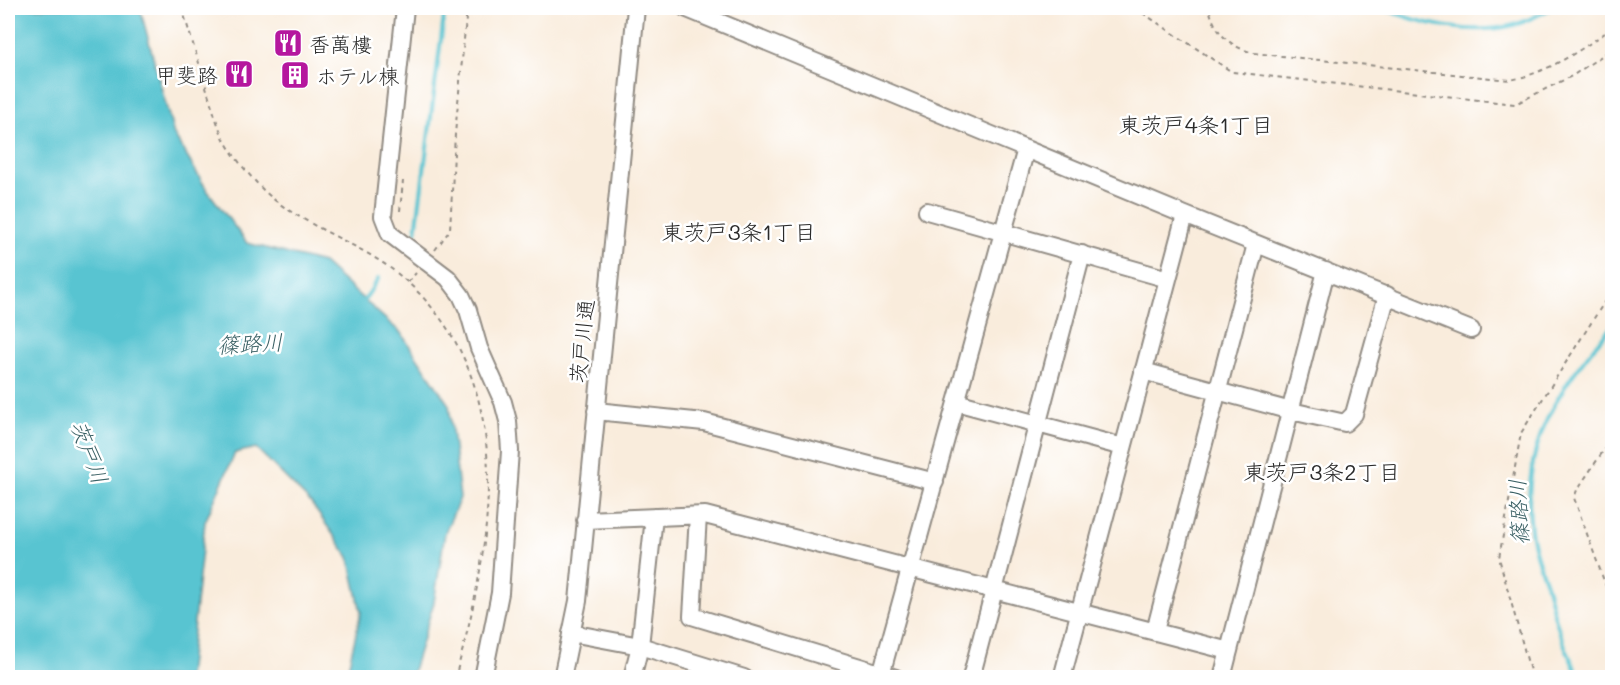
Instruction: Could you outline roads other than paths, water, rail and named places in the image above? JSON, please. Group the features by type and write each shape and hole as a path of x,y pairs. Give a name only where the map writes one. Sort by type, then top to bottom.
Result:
{"street":[{"path":"405,8 383,216 390,234 448,278 461,295 468,310 479,348 503,402 508,421 510,451 500,593 483,678"},
{"name":"茨戸川通","path":"562,678 578,601 636,8"},
{"path":"685,8 1185,215 1471,330"},
{"path":"698,516 692,616 886,676 911,568 1026,149"},
{"path":"927,212 1168,279"},
{"path":"1062,678 1185,215"},
{"path":"1155,631 1256,244"},
{"path":"971,678 1082,254"},
{"path":"1222,678 1326,271"},
{"path":"1143,371 1291,411 1345,423 1354,414 1387,295"},
{"path":"956,402 1123,447"},
{"path":"596,411 704,422 935,482"},
{"path":"585,520 705,515 1229,651"},
{"path":"633,678 640,646 654,517"},
{"path":"571,633 640,646 744,678"}],"water":[{"name":"茨戸川","path":"8,8 140,8 174,135 207,190 247,243 323,263 401,333 449,405 460,498 445,533 434,602 411,677 346,677 361,612 349,557 311,503 256,448 235,453 205,522 188,677 8,677"}],"waterway":[{"name":"篠路川","path":"416,232 445,8"},
{"name":"篠路川","path":"1382,8 1428,23 1478,29 1516,25 1552,8"},
{"name":"篠路川","path":"361,305 379,278"},
{"name":"篠路川","path":"1579,678 1560,633 1534,545 1529,499 1531,471 1547,419 1560,395 1575,372 1612,326"}],"place":[{"name":"香萬樓","path":"288,43"},
{"name":"甲斐路","path":"239,74"},
{"name":"ホテル棟","path":"295,75"}],"district":[{"name":"東茨戸4条1丁目","path":"1196,124"},
{"name":"東茨戸3条1丁目","path":"739,231"},
{"name":"東茨戸3条2丁目","path":"1322,471"}]}
